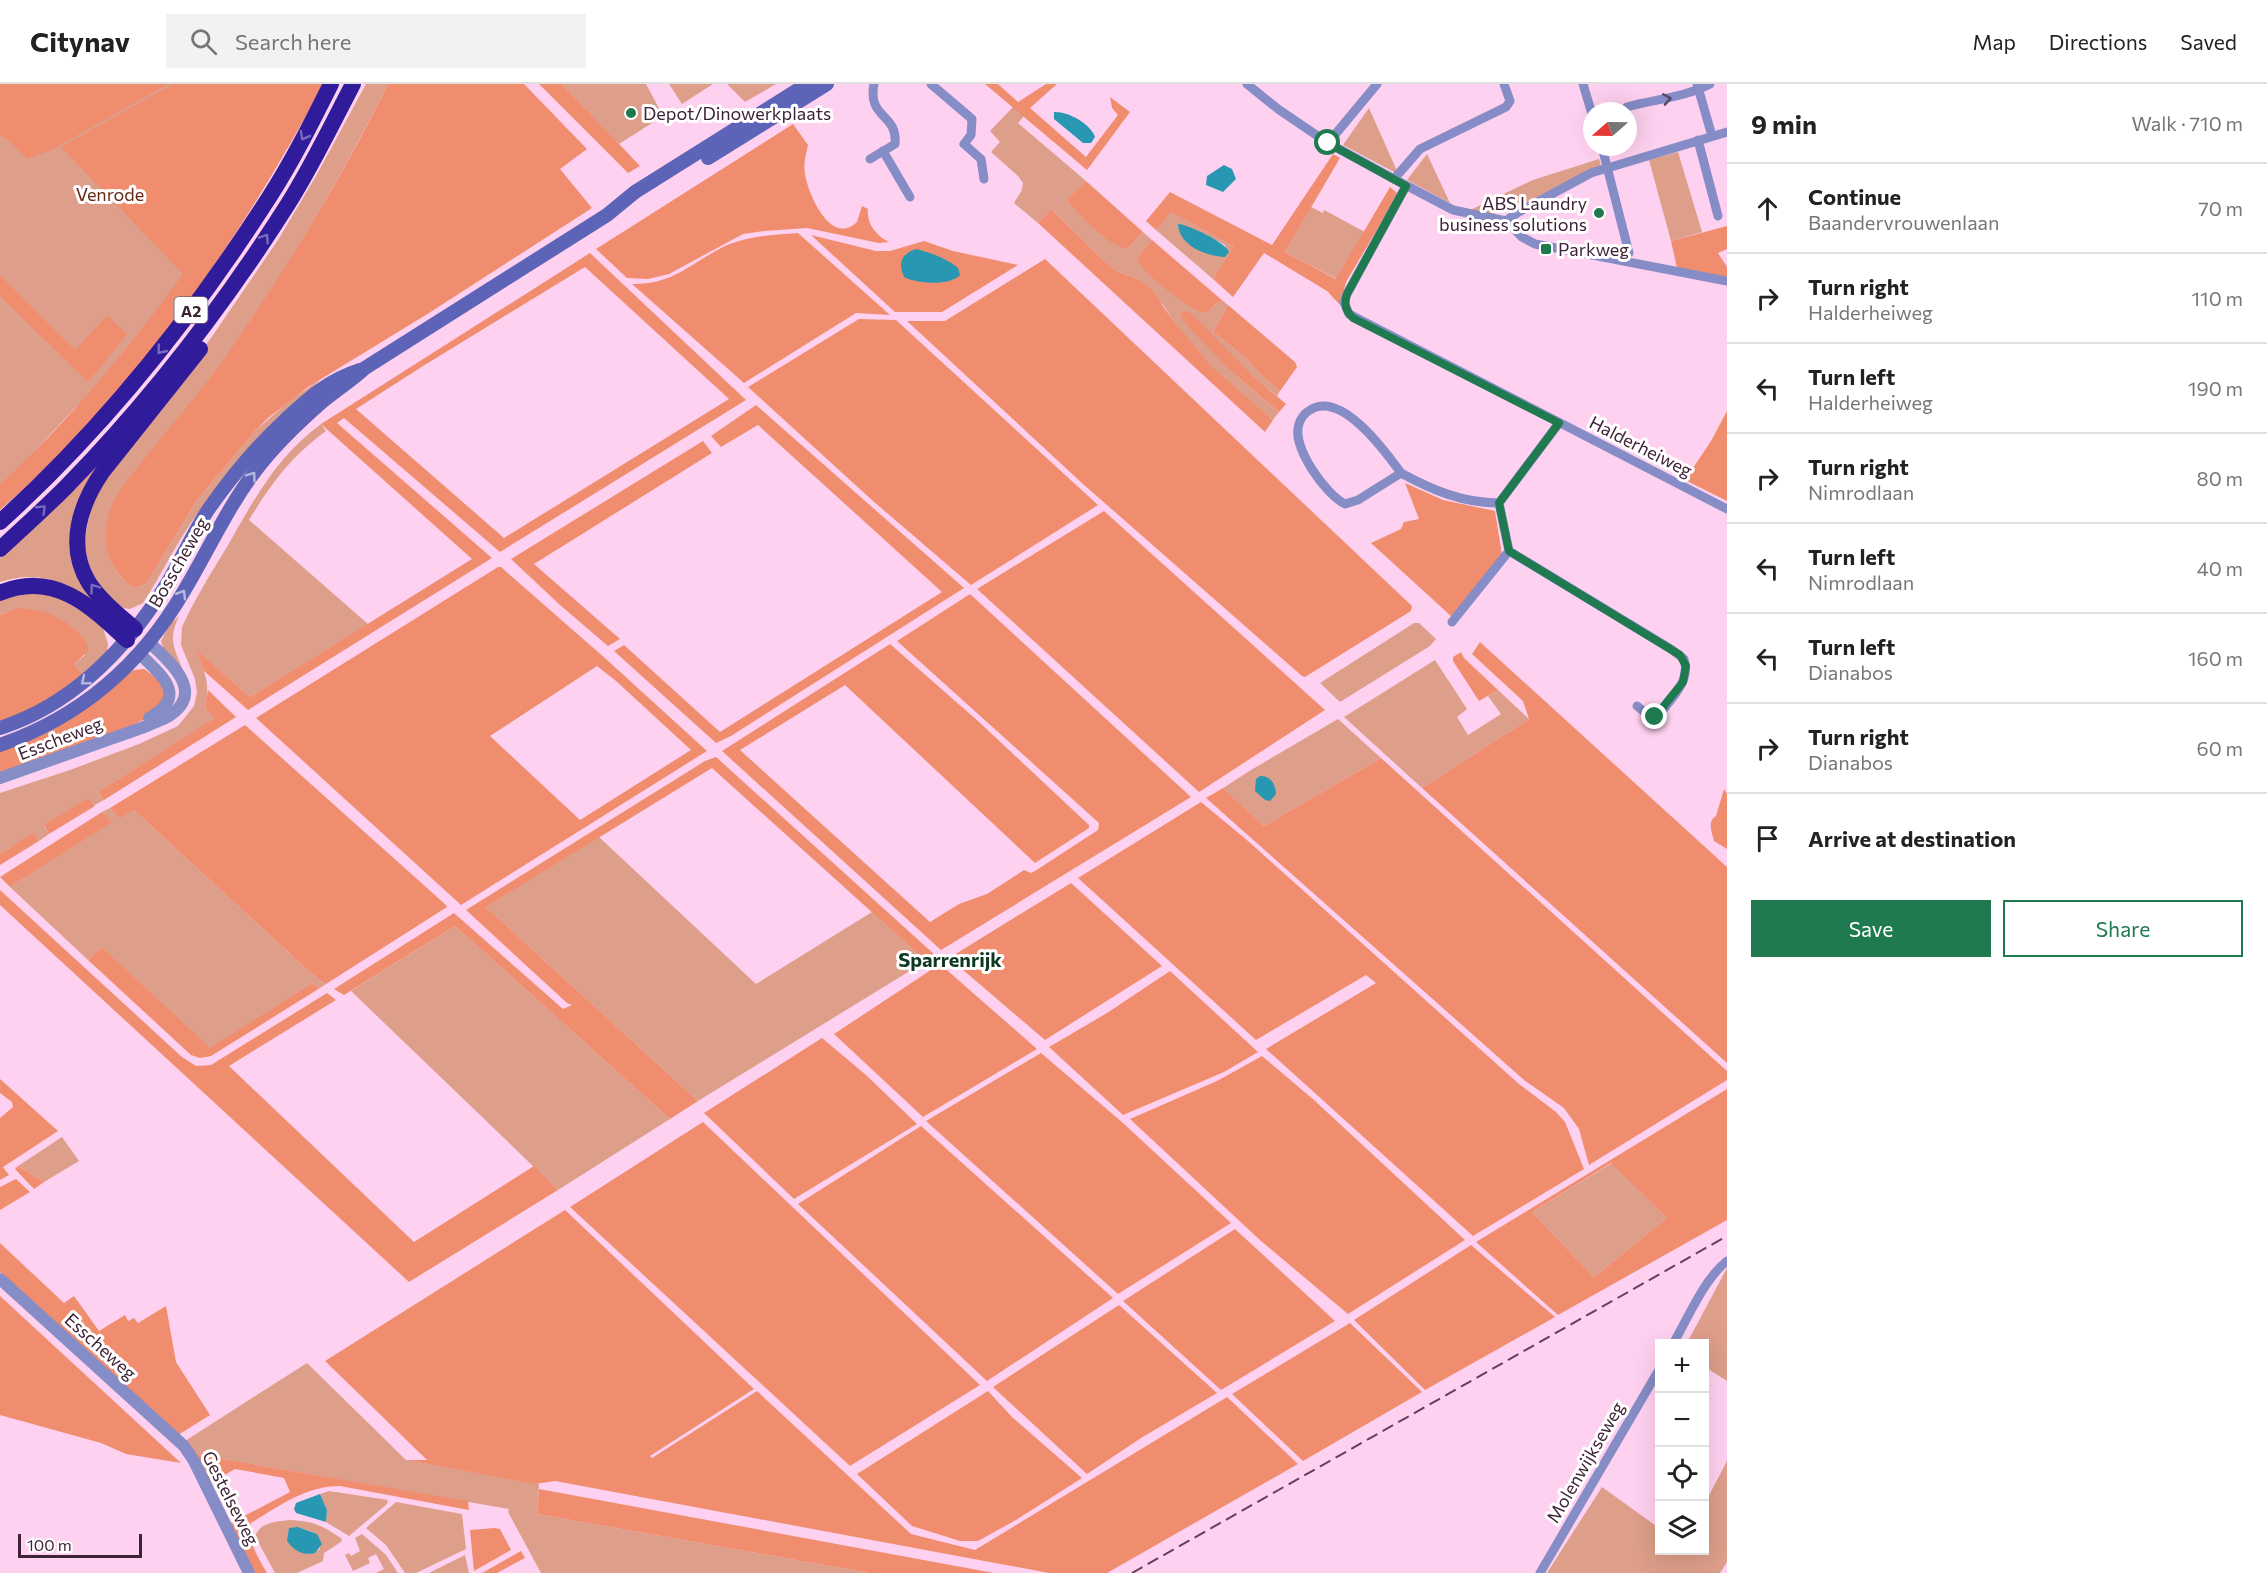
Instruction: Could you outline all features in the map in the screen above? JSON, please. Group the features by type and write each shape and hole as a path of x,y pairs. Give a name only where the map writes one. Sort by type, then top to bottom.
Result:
{"highway":[{"name":"A2","path":"0,522 57,468 126,393 221,270 271,195 331,84"},
{"name":"A2","path":"0,549 66,487 187,349 289,203 353,84"},
{"name":"A2","path":"131,634 89,582 80,561 77,536 80,512 90,490 103,471 184,371 219,322 232,287"},
{"path":"0,593 32,585 71,594 131,634"}],"main road":[{"name":"Bosscheweg","path":"0,745 40,729 74,710 107,685 145,648 184,592 220,525 256,470 296,425 365,368 607,215 635,192 807,84"},
{"name":"Bosscheweg","path":"607,215 630,206 827,84"},
{"name":"Bosscheweg","path":"0,728 44,710 96,672 131,634 169,580 207,513 250,455 318,390 339,377 365,368"},
{"path":"131,634 145,648"}],"street":[{"path":"870,159 895,144 896,135 893,126 874,106 872,100 874,84"},
{"path":"931,84 972,119 971,135 964,144 981,159 984,180"},
{"path":"1247,84 1278,109 1328,143 1453,210 1506,221 1522,237 1535,244 1727,281"},
{"path":"1328,143 1377,84"},
{"path":"1394,179 1420,148 1506,107 1510,101 1504,84"},
{"path":"1583,84 1588,102"},
{"path":"1637,104 1653,100 1661,101 1710,84"},
{"path":"1698,87 1712,136"},
{"path":"1506,221 1516,213 1591,173 1727,132"},
{"path":"1698,140 1718,216"},
{"path":"882,151 910,197"},
{"path":"1604,156 1629,254"},
{"name":"Halderheiweg","path":"1406,186 1347,294 1344,302 1349,314 1727,509"},
{"path":"1401,473 1358,500 1345,504 1333,495 1310,466 1299,438 1298,425 1305,413 1316,406 1326,405 1337,409 1352,418 1370,435 1401,473 1429,489 1488,503 1499,503"},
{"path":"1559,423 1499,503 1509,551 1684,659 1686,673 1683,682 1659,715 1651,717 1637,706"},
{"path":"1452,622 1509,551"},
{"name":"Esscheweg","path":"0,778 25,771 132,729 160,712 170,698 169,687 145,648"},
{"path":"1676,1339 1717,1270 1727,1261"},
{"name":"Esscheweg","path":"0,1279 178,1441"},
{"name":"Molenwijkseweg","path":"1540,1573 1655,1375"},
{"name":"Gestelseweg","path":"178,1441 194,1461 249,1573"}],"green space":[{"name":"Venrode","path":"0,84 308,84 247,194 82,412 76,407 0,484"},
{"path":"0,84 168,84 51,150 27,159 7,139 0,136"},
{"path":"173,84 323,84 256,200 220,257 181,312 96,416 0,510 0,484 97,384 183,274 61,147"},
{"path":"366,84 388,84 313,222 227,355 108,517 107,538 110,557 119,574 126,581 135,588 146,584 197,500 255,431 288,402 322,378 257,442 226,477 190,524 143,603 130,609 123,608 115,603 91,574 84,545 93,494 211,338 278,240"},
{"path":"388,84 524,84 587,149 560,169 592,208 429,313 308,387 268,418 197,500 146,584 135,588 119,575 107,548 106,527 113,502 131,475 218,367 272,288 333,187"},
{"path":"539,84 562,84 640,166 628,173"},
{"path":"562,84 646,84 663,116 619,144"},
{"path":"669,84 713,84 682,104"},
{"path":"727,84 776,84 745,102"},
{"path":"985,84 998,84 1018,102 1046,84 1057,84 1030,108 1086,157 1118,115 1112,108 1110,97 1130,112 1087,170"},
{"path":"1013,107 1024,116 1018,123 1086,181 1068,198 1068,202 1102,236 1128,248 1143,232 1152,240 1137,258 1152,276 1199,312 1207,312 1223,301 1228,305 1213,332 1246,358 1280,391 1277,396 1250,373 1215,352 1232,372 1279,412 1273,420 1210,366 1164,306 1138,279 1118,272 1051,209 1038,223 1014,203 1022,190 1023,183 991,152 1000,142 990,131"},
{"path":"1369,108 1397,171 1394,172 1343,145"},
{"path":"793,124 808,145 805,174 822,215 838,228 847,228 857,222 862,206 868,209 873,229 889,242 879,243 807,228 743,234 669,274 648,279 627,278 596,249"},
{"path":"1678,152 1702,232 1671,241 1649,160"},
{"path":"1333,154 1340,158 1285,252 1336,279 1390,187 1398,194 1346,282 1340,305 1327,291 1264,253 1233,297 1213,279 1233,246 1171,212 1156,230 1146,221 1170,192 1272,245"},
{"path":"1427,154 1450,203 1407,180"},
{"path":"1599,159 1601,166 1517,207 1485,215 1466,212 1533,180"},
{"path":"1086,181 1143,232 1128,248 1120,247 1104,237 1068,202 1068,198"},
{"path":"1311,207 1323,213 1324,210 1365,232 1337,279 1285,252"},
{"path":"1051,209 1118,272 1138,279 1152,290 1172,319 1211,366 1273,420 1265,432 1038,223"},
{"path":"1170,211 1233,246 1213,279 1156,230","holes":["1178,224 1226,246 1219,256 1187,241 1179,230"]},
{"path":"1727,226 1727,249 1718,253 1727,267 1727,278 1677,268 1671,241"},
{"path":"798,233 890,315 856,313 744,383 632,284 669,278 730,244 759,237"},
{"path":"811,235 876,251 890,251 924,241 953,251 1018,265 942,312 895,312"},
{"path":"1152,240 1223,301 1207,312 1199,312 1154,279 1146,272 1137,258"},
{"path":"590,253 746,400 500,552 344,418 337,423 492,558 248,710 204,671 197,650 250,697 472,559 321,424","holes":["585,267 729,399 504,538 356,409"]},
{"path":"1045,259 1412,606 1411,611 1305,677 1302,676 1083,484 907,321 945,321"},
{"path":"0,275 75,350 107,316 127,334 88,382 0,296"},
{"path":"1228,305 1295,362 1297,367 1280,391 1246,358 1213,332"},
{"path":"1186,311 1192,314 1250,373 1286,404 1279,412 1232,372 1187,325 1181,316"},
{"path":"859,319 896,320 1098,505 971,585 873,501 748,387"},
{"path":"756,405 964,588 731,736 716,743 614,651 624,645 720,732 942,592 758,425 721,447 711,436"},
{"path":"1727,411 1727,501 1685,480 1711,441"},
{"path":"321,424 326,431 283,471 249,520 368,624 250,697 198,651 207,685 205,708 216,718 98,792 104,800 95,805 87,799 44,826 49,834 39,841 33,834 0,854 0,793 139,744 178,726 194,706 197,692 195,679 181,645 182,627 203,586 267,480 291,450"},
{"path":"125,434 76,513 99,604 64,584 52,580 28,577 0,582 0,558"},
{"path":"703,441 712,453 534,564 620,639 608,646 511,559"},
{"path":"1405,483 1443,500 1495,511 1502,555 1452,617 1371,543 1401,529 1404,522 1419,519"},
{"path":"1104,511 1325,710 1199,792 977,589"},
{"path":"501,567 707,751 461,905 256,718","holes":["597,666 691,750 580,820 490,736"]},
{"path":"0,593 54,594 103,628 108,644 107,654 84,676 74,664 85,655 58,621 41,611 31,609 0,615"},
{"path":"970,594 1191,797 941,950 722,751 890,644 978,721 1089,825 1089,828 1035,863 845,685 740,750 930,922 959,904 987,894 1024,870 1031,873 1035,871 1098,830 1099,823 897,641"},
{"path":"17,608 45,612 65,622 84,638 88,651 74,664 84,676 60,694 0,725 0,615"},
{"path":"179,616 173,637 183,670 164,651 161,641 170,624"},
{"path":"1414,623 1419,623 1436,639 1430,646 1340,702 1320,683"},
{"path":"1480,642 1727,867 1727,1063 1422,788 1529,719 1523,701 1472,654"},
{"path":"1461,652 1464,658 1498,690 1479,701 1453,661 1453,657"},
{"path":"1435,660 1467,709 1457,717 1468,735 1501,714 1488,696 1498,690 1529,719 1422,788 1344,717"},
{"path":"144,669 165,684 168,696 147,718 129,727 0,775 0,748 134,670"},
{"path":"208,690 236,717 104,800 98,792 215,718 205,708"},
{"path":"1338,719 1381,758 1264,826 1223,788 1251,770"},
{"path":"245,725 447,907 326,984 312,974 134,810 120,818 110,808"},
{"path":"716,757 935,955 926,961 712,768 486,907 698,1101 670,1119 455,926 344,995 334,989 454,913 563,1009 572,1005 567,1003 466,910 705,761"},
{"path":"1381,758 1727,1071 1727,1080 1589,1165 1579,1129 1564,1108 1524,1080 1206,798 1223,788 1264,826"},
{"path":"1724,789 1727,794 1727,849 1714,841 1711,827"},
{"path":"88,798 95,806 49,834 44,825"},
{"path":"1201,802 1248,841 1519,1084 1556,1112 1565,1122 1584,1169 1473,1236 1266,1049 1376,983 1366,975 1256,1040 1078,878"},
{"path":"110,808 120,817 134,810 312,974 326,984 320,988 312,983 210,1049 102,947 88,960 10,887 111,822 102,812"},
{"path":"102,812 112,822 10,887 0,877"},
{"path":"33,833 39,841 0,865 0,854"},
{"path":"599,837 756,984 872,912 926,961 698,1101 486,907"},
{"path":"1071,883 1162,966 1045,1040 949,958"},
{"path":"0,890 182,1057 196,1066 211,1065 327,993 336,1000 229,1066 414,1242 534,1166 558,1190 409,1282 0,905"},
{"path":"455,926 670,1119 558,1190 351,991"},
{"path":"102,947 210,1048 312,983 320,988 211,1056 200,1058 191,1055 88,960"},
{"path":"940,964 1037,1049 923,1117 834,1034"},
{"path":"1170,971 1258,1052 1224,1072 1123,1115 1049,1047 1107,1013"},
{"path":"822,1038 866,1075 917,1124 794,1199 704,1113"},
{"path":"1041,1053 1123,1123 1231,1223 1118,1294 926,1121"},
{"path":"1262,1056 1314,1100 1465,1240 1348,1314 1261,1241 1130,1119 1217,1081"},
{"path":"0,1079 58,1131 3,1167 9,1175 0,1180 0,1118 13,1107 12,1102 0,1093"},
{"path":"1727,1089 1727,1220 1558,1315 1476,1242","holes":["1611,1163 1667,1218 1594,1277 1532,1212"]},
{"path":"703,1122 980,1385 850,1466 570,1207"},
{"path":"921,1126 1113,1298 987,1381 798,1204"},
{"path":"62,1137 79,1161 44,1182 18,1166"},
{"path":"1612,1163 1667,1218 1594,1277 1532,1212"},
{"path":"18,1166 44,1182 34,1189 15,1169"},
{"path":"16,1179 30,1192 0,1210 0,1187"},
{"path":"565,1210 754,1389 650,1456 652,1458 757,1391 911,1534 975,1550 1227,1397 1298,1464 1107,1573 1049,1573 555,1481 535,1484 406,1460 427,1460 325,1361"},
{"path":"1235,1229 1335,1321 1221,1390 1123,1301"},
{"path":"0,1243 64,1303 74,1296 99,1331 125,1315 128,1321 134,1318 138,1323 166,1306 176,1362 210,1415 178,1435 0,1272"},
{"path":"1471,1245 1555,1317 1425,1390 1354,1320"},
{"path":"1727,1268 1727,1381 1709,1370 1709,1339 1689,1339"},
{"path":"0,1296 181,1463 126,1454 101,1443 0,1415"},
{"path":"1119,1305 1217,1393 1141,1438 1087,1474 993,1387"},
{"path":"1350,1323 1422,1392 1303,1461 1232,1394"},
{"path":"307,1363 406,1460 539,1484 537,1514 869,1573 541,1573 508,1512 509,1509 193,1454 186,1441 188,1439"},
{"path":"988,1391 1012,1417 1082,1478 978,1541 960,1541 912,1526 857,1474"},
{"path":"193,1454 468,1501 469,1510 340,1486 316,1489 293,1498 251,1523 252,1543 267,1573 253,1573 229,1524 290,1492 284,1478 235,1469 209,1484"},
{"path":"1727,1461 1727,1562 1720,1573 1547,1573 1602,1487 1655,1525 1655,1555 1709,1555 1709,1495"},
{"path":"539,1489 994,1573 869,1573 537,1514"},
{"path":"329,1491 388,1500 387,1504 349,1536 326,1522 327,1510 320,1494"},
{"path":"396,1502 462,1514 466,1549 416,1573 405,1573 386,1545 366,1528"},
{"path":"289,1520 311,1523 329,1530 342,1539 341,1542 324,1553 323,1561 297,1573 275,1573 255,1536 265,1525","holes":["298,1527 317,1534 320,1549 309,1554"]},
{"path":"500,1529 511,1550 474,1571 470,1530"},
{"path":"362,1534 386,1555 398,1573 376,1573 384,1569 376,1554 368,1558 370,1563 353,1571 345,1555 349,1553 351,1556 360,1551 355,1538"},
{"path":"521,1551 525,1558 497,1573 482,1573"},
{"path":"465,1555 469,1573 429,1573"}],"water":[{"path":"1054,112 1078,119 1088,127 1095,137 1091,143 1083,143 1054,119"},
{"path":"1224,165 1232,169 1236,179 1223,192 1206,185 1207,176"},
{"path":"1178,224 1206,235 1229,252 1225,257 1202,252 1188,244"},
{"path":"916,249 949,261 958,268 960,275 949,281 933,283 904,277 901,267 902,260 904,256"},
{"path":"1260,776 1270,779 1275,787 1276,794 1270,801 1265,800 1255,791 1256,779"},
{"path":"320,1494 327,1510 326,1522 296,1513 294,1509 296,1503"},
{"path":"298,1527 317,1534 322,1544 315,1553 300,1552 287,1541 289,1528"}],"railway":[{"path":"1132,1573 1727,1236"}],"place":[{"name":"Depot/Dinowerkplaats","path":"631,113"},
{"name":"ABS Laundry business solutions","path":"1599,213"},
{"name":"Parkweg","path":"1546,249"}],"district":[{"name":"Sparrenrijk","path":"950,959"}],"route":[{"path":"1328,143 1406,186 1347,294 1344,302 1346,309 1353,318 1559,423 1499,503 1509,551 1684,659 1686,673 1683,682 1659,715 1655,717"}]}
